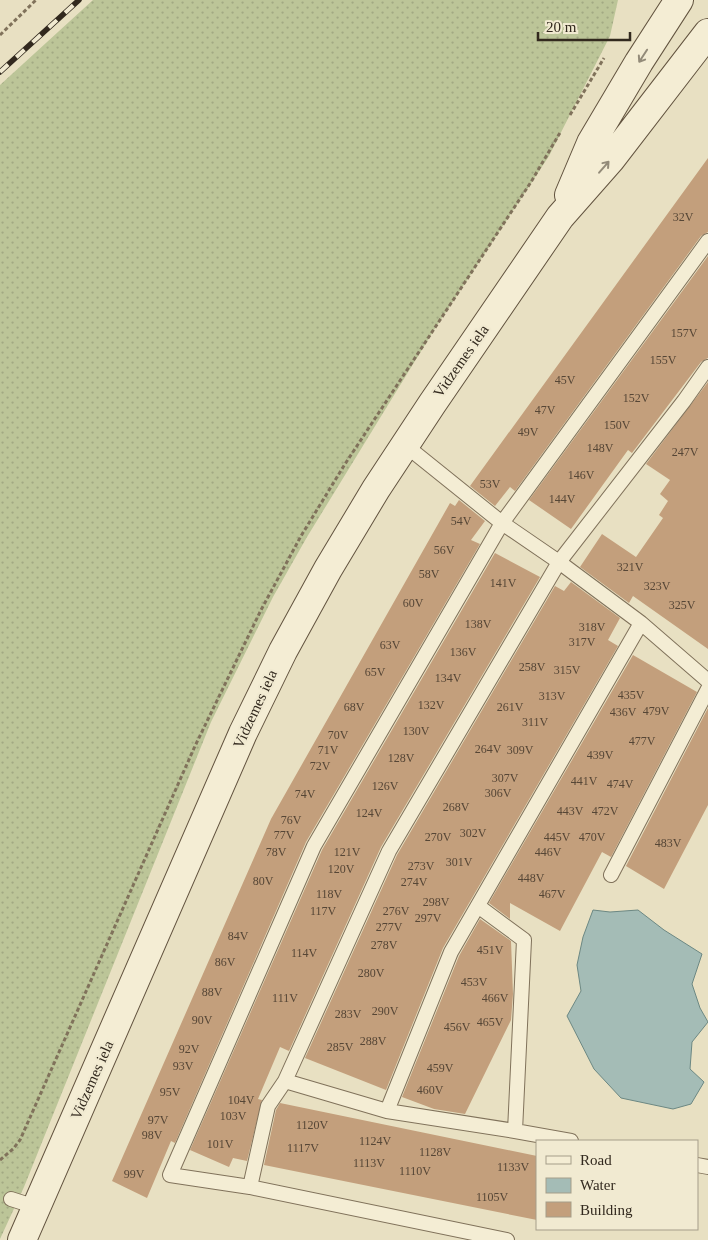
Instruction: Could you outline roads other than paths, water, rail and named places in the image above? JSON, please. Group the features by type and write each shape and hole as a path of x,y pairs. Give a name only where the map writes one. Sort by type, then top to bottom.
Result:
{"street":[{"name":"Vidzemes iela","path":"560,217 591,143 639,62 679,0"},
{"name":"Vidzemes iela","path":"22,1240 243,733 283,651 328,570 405,445 560,217 611,159 708,33"}],"lane":[{"path":"507,1240 250,1187 170,1175 314,846 502,523 708,241"},
{"path":"250,1187 268,1106 285,1081 389,851 559,562 684,401 708,367"},
{"path":"405,445 502,523 641,622 708,681"},
{"path":"386,1111 451,952 641,622"},
{"path":"611,875 708,690"},
{"path":"478,906 524,940 515,1130"},
{"path":"285,1081 386,1111 515,1130 566,1140"},
{"path":"11,1199 36,1207"}],"water":[{"path":"593,910 610,912 638,910 664,930 702,954 692,984 700,1008 708,1022 692,1042 690,1069 704,1082 691,1104 673,1109 621,1098 594,1069 567,1016 581,991 577,965 583,937"}],"railway":[{"path":"0,72 79,0"}]}
